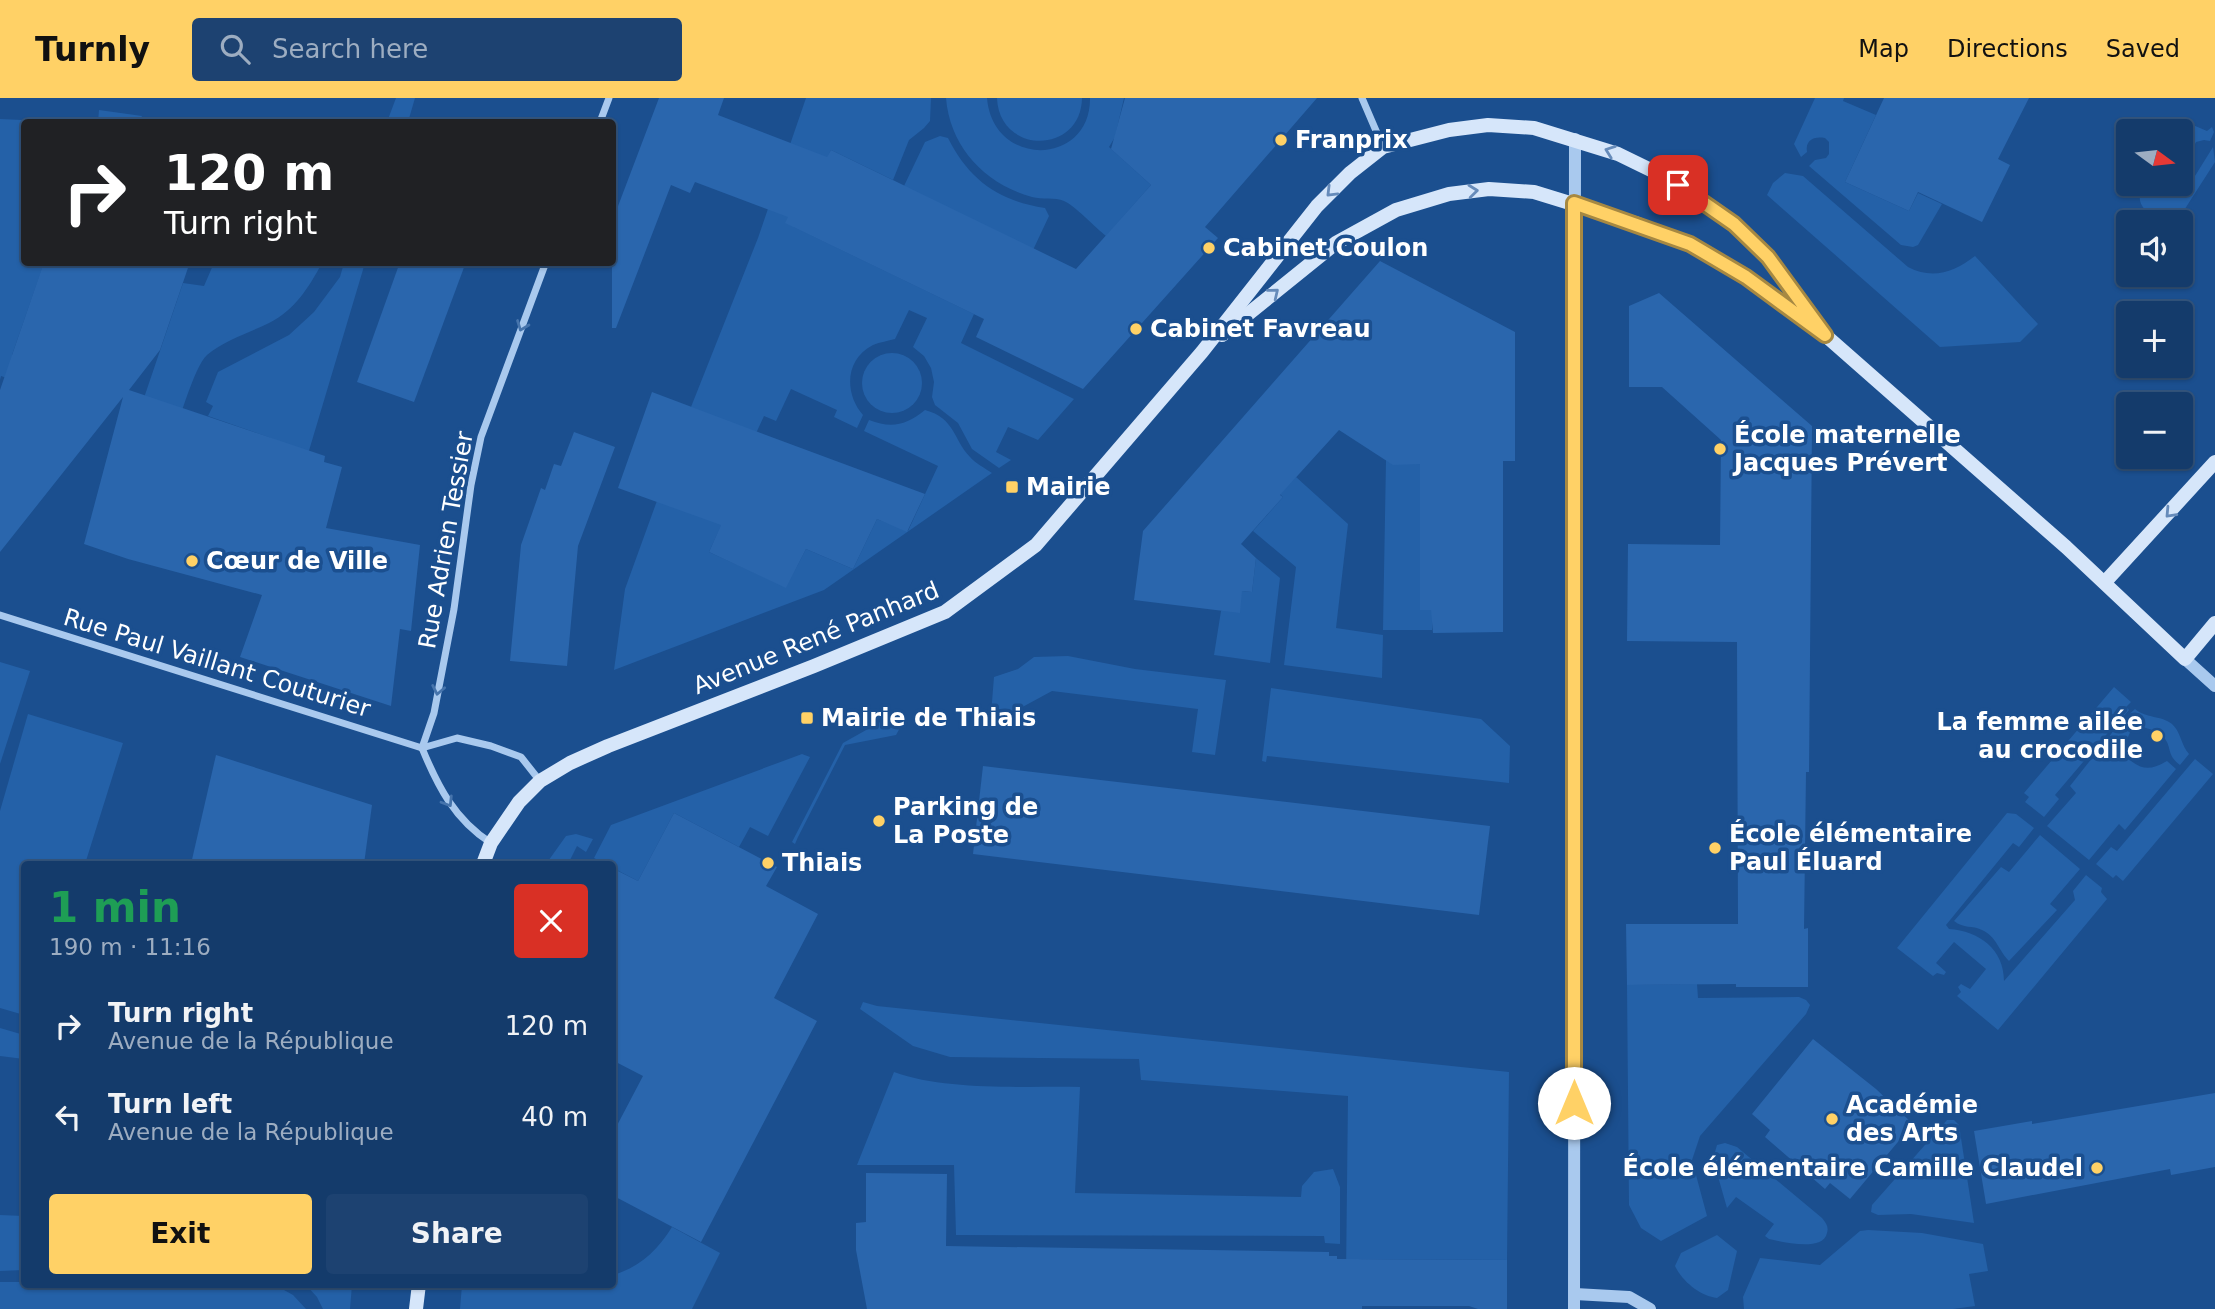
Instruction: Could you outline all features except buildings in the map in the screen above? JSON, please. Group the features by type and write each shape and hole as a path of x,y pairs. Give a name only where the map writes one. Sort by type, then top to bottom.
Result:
{"main road":[{"name":"Avenue René Panhard","path":"484,861 491,843 519,802 540,781 570,763 946,612 1036,545 1202,352 1317,206 1350,173 1383,148 1450,130 1488,125 1534,128 1618,154 1659,174 1734,224 1768,257 1825,335"},
{"name":"Avenue René Panhard","path":"1202,352 1336,243 1396,210 1449,194 1489,189 1534,192 1574,203 1690,244 1746,277 1825,335"},
{"path":"1825,335 2105,582 2185,660 2215,623"},
{"path":"2105,582 2215,462"},
{"path":"416,1309 419,1288"}],"street":[{"path":"601,119 609,98"},
{"path":"1362,98 1383,148"},
{"path":"1574,1309 1575,139"},
{"name":"Rue Adrien Tessier","path":"422,748 434,713 454,609 471,485 481,437 545,266"},
{"name":"Rue Paul Vaillant Couturier","path":"0,615 422,748"},
{"path":"2185,660 2215,686"},
{"path":"491,843 475,833 452,808 434,777 422,748 457,738 491,746 521,757 540,781"},
{"path":"1574,1294 1629,1297 1650,1309"}],"shaded area":[{"path":"396,98 415,98 409,119 388,119"},
{"path":"806,98 931,98 930,121 909,140 893,180 831,150 794,227 974,314 961,343 1074,399 1038,440 1008,427 996,452 1011,460 999,468 972,449 958,423 935,405 932,397 934,382 931,368 924,356 913,347 927,318 909,310 895,339 876,344 864,351 853,368 850,387 863,415 857,428 834,417 837,410 791,389 776,421 764,416 726,498 732,502 709,552 786,587 806,549 853,569 877,519 908,531 938,466 864,431 869,420 892,425 905,422 925,410 935,414 948,424 972,459 992,473 824,590 614,670 625,589 691,407 758,238"},
{"path":"946,98 987,98 993,121 1006,138 1022,147 1041,150 1059,147 1075,137 1086,120 1090,98 1124,98 1115,137 1109,147 1151,185 1106,236 1068,203 1057,199 1036,198 1015,191 985,173 973,161 955,132"},
{"path":"997,98 1082,98 1078,117 1069,130 1055,138 1040,141 1025,138 1011,130 1001,117"},
{"path":"1815,98 1844,98 1843,101 1876,115 1845,182 1909,211 1918,193 1942,204 1918,245 1901,245 1809,166 1829,154 1829,142 1825,138 1811,140 1807,144 1807,152 1801,157 1794,144"},
{"path":"99,110 142,116 140,119 98,119"},
{"path":"0,119 21,120 21,266 43,266 12,355 16,381 1,376 0,380"},
{"path":"2193,125 2207,131 2212,127 2214,132 2210,141 2196,142 2193,148"},
{"path":"940,136 948,138 966,166 987,186 1013,200 1045,208 1049,216 1025,267 904,186 925,142"},
{"path":"2213,147 2215,162 2184,210 2146,210 2140,196 2193,196 2193,176"},
{"path":"1785,173 1803,176 1908,267 1917,271 1935,273 1951,270 1975,256 2038,324 2020,342 1940,347 1767,195 1773,183"},
{"path":"213,266 320,266 306,289 286,312 269,323 221,345 202,361 169,450 130,439 183,283 204,286"},
{"path":"343,266 364,266 308,454 208,416 213,406 206,402 218,372 289,335 314,312 340,277"},
{"path":"892,353 913,362 922,383 913,404 892,413 871,404 862,383 871,362"},
{"path":"1386,460 1433,463 1420,610 1433,610 1432,630 1383,630"},
{"path":"1296,477 1348,524 1336,628 1383,635 1382,678 1284,665 1296,567 1253,531 1283,497 1280,494"},
{"path":"1256,558 1280,578 1270,663 1214,655 1221,611 1242,591 1252,592"},
{"path":"1068,656 1135,669 1226,680 1215,755 1192,752 1198,709 1052,691 1000,719 991,714 994,677 1018,669 1034,657"},
{"path":"0,662 30,671 0,764"},
{"path":"2114,687 2131,702 2126,707 2129,710 2120,720 2131,730 2125,744 2131,761 2149,768 2167,761 2176,769 2125,830 2119,824 2089,860 2047,826 2076,793 2070,786 2115,729 2112,728 2055,795 2059,799 2044,817 2025,802 2029,797 2024,793"},
{"path":"1271,688 1481,719 1510,746 1509,783 1267,756 1266,762 1262,761"},
{"path":"2135,709 2168,721 2175,727 2189,754 2180,765 2172,757 2162,736 2125,718"},
{"path":"900,711 901,726 896,735 845,745 795,844 792,842 843,743"},
{"path":"28,714 123,743 86,861 21,861 21,1014 0,1008 0,811"},
{"path":"802,754 810,757 768,836 750,827 739,847 674,813 638,881 616,870 616,861 600,861 594,858 611,825"},
{"path":"2195,759 2213,774 2123,881 2116,875 2113,878 2096,864 2111,847 2117,851"},
{"path":"2007,813 2016,814 2034,828 2019,847 2013,843 1946,925 1949,929 1970,933 1988,944 2000,960 2004,981 2075,900 2073,891 2086,875 2102,888 2101,892 2107,899 1998,1030 1957,996 1961,992 1958,987 1961,984 1970,989 1986,969 1954,942 1936,963 1946,972 1944,975 1937,973 1933,976 1897,948"},
{"path":"576,834 593,839 586,852 577,846 570,861 548,861 566,836"},
{"path":"2040,835 2080,869 2050,904 2057,910 2009,961 1987,933 1954,921 2001,867 2009,872"},
{"path":"1697,984 1698,998 1799,997 1810,1005 1806,1014 1700,1136 1692,1160 1707,1216 1661,1241 1641,1228 1629,1205 1627,985"},
{"path":"863,1002 877,1006 1509,1072 1507,1260 1360,1259 1346,1276 1348,1096 1141,1080 1139,1059 950,1057 913,1046 860,1009"},
{"path":"0,1028 21,1034 21,1059 0,1056"},
{"path":"894,1072 961,1085 1080,1087 1075,1193 1301,1197 1302,1186 1314,1172 1333,1169 1340,1187 1340,1244 1325,1243 1324,1236 956,1235 954,1165 857,1165"},
{"path":"1947,1120 1954,1120 1959,1125 1974,1223 1911,1214 1878,1215 1871,1212 1872,1205"},
{"path":"1725,1143 1737,1147 1822,1218 1828,1229 1824,1239 1802,1244 1769,1239 1765,1236 1774,1224 1736,1197 1727,1208 1713,1159 1717,1145"},
{"path":"0,1215 21,1216 21,1270 0,1271"},
{"path":"672,1227 720,1253 692,1309 460,1309 462,1288 616,1288 616,1274 632,1268 660,1244"},
{"path":"1860,1231 1922,1233 1983,1244 1988,1271 1969,1274 1975,1306 1953,1309 1744,1309 1743,1297 1760,1258 1820,1265"},
{"path":"1717,1235 1737,1251 1728,1290 1717,1298 1692,1287 1675,1266 1681,1253"},
{"path":"0,1282 21,1282 21,1288 280,1288 293,1295 306,1309 0,1309"},
{"path":"309,1288 352,1288 350,1309 323,1309"}],"place":[{"name":"Franprix","path":"1281,140"},
{"name":"Cabinet Coulon","path":"1209,248"},
{"name":"Cabinet Favreau","path":"1136,329"},
{"name":"École maternelle Jacques Prévert","path":"1720,449"},
{"name":"Mairie","path":"1012,487"},
{"name":"Cœur de Ville","path":"192,561"},
{"name":"Mairie de Thiais","path":"807,718"},
{"name":"La femme ailée au crocodile","path":"2157,736"},
{"name":"Parking de La Poste","path":"879,821"},
{"name":"École élémentaire Paul Éluard","path":"1715,848"},
{"name":"Thiais","path":"768,863"},
{"name":"Académie des Arts","path":"1832,1119"},
{"name":"École élémentaire Camille Claudel","path":"2097,1168"}],"route":[{"path":"1574,1103 1574,203 1690,244 1746,277 1825,335 1768,257 1734,224 1678,185"}]}
